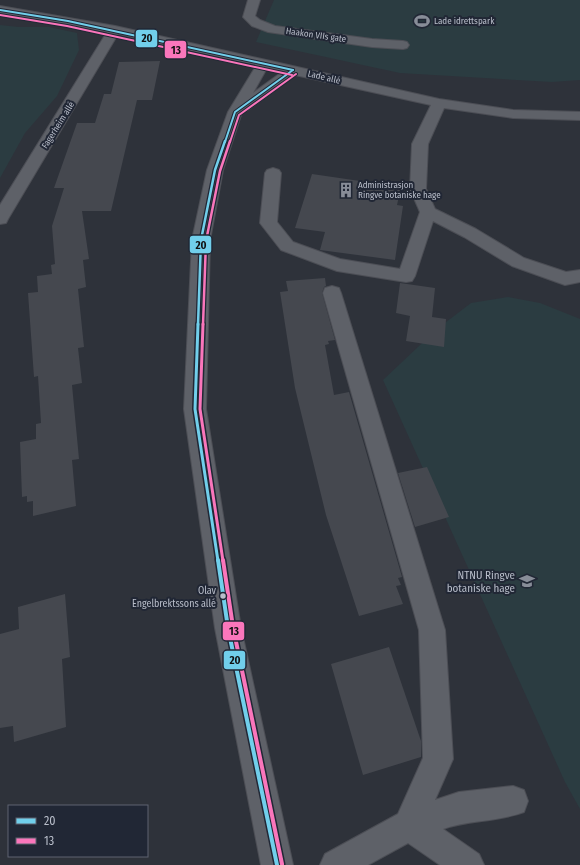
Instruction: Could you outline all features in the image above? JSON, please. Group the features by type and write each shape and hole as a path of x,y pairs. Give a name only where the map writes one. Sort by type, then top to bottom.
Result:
{"street":[{"name":"Haakon VIIs gate","path":"254,0 249,17 256,23 285,31 372,43 403,45"},
{"name":"Lade allé","path":"0,10 115,30 439,103 513,114 580,116"},
{"name":"Fagerheim allé","path":"0,219 115,30"},
{"path":"264,63 235,112 215,170 201,240 195,409 228,628 277,865"},
{"path":"235,112 293,70"},
{"path":"439,103 420,144 418,190 428,212 470,233 518,262 575,281"},
{"path":"273,173 268,223 287,246 337,265 406,276 428,212"},
{"path":"332,293 432,630 438,759 409,825"},
{"path":"336,865 409,825 459,808 513,801"},
{"path":"409,825 468,865"}],"shaded area":[{"name":"Lade idrettspark","path":"274,0 580,0 580,80 552,82 400,73 256,42"},
{"path":"0,25 19,27 49,27 77,33 79,50 57,96 25,133 0,178"},
{"path":"508,297 540,303 580,319 580,809 565,782 383,380 437,329 471,303"}],"building":[{"path":"160,61 152,100 137,100 111,211 82,211 89,259 83,260 86,287 78,289 84,347 78,348 82,383 72,385 79,459 72,460 76,506 33,516 33,501 27,502 27,496 22,497 20,442 36,439 36,424 41,423 38,376 34,377 28,293 38,292 37,276 52,274 51,265 55,264 52,226 64,188 54,188 77,123 95,123 104,94 111,94 119,62"},
{"path":"312,174 401,187 397,205 403,206 395,260 320,250 325,232 295,228"},
{"path":"325,278 326,286 324,287 322,293 335,340 328,341 329,344 325,345 334,395 349,392 402,577 398,578 401,585 396,586 403,604 359,616 326,515 295,388 280,292 288,291 286,281"},
{"path":"400,283 435,288 432,317 446,319 444,347 406,341 410,316 396,313"},
{"path":"427,467 449,517 415,527 398,473"},
{"path":"65,594 70,657 62,659 66,727 14,742 13,726 0,728 0,634 19,629 18,607"},
{"path":"389,647 421,741 421,757 363,775 331,664"}],"transit line":[{"name":"20","path":"0,10 68,21 293,70"},
{"name":"13","path":"0,15 67,26 292,75"},
{"name":"20","path":"277,865 228,628 195,409 201,240 215,170 235,112 293,70"},
{"name":"13","path":"282,864 233,627 200,409 206,241 220,171 239,115 296,74"}],"place":[{"name":"Lade idrettspark","path":"422,21"},
{"name":"Administrasjon Ringve botaniske hage","path":"346,190"},
{"name":"NTNU Ringve botaniske hage","path":"527,581"},
{"name":"Olav Engelbrektssons allé","path":"223,596"}]}
